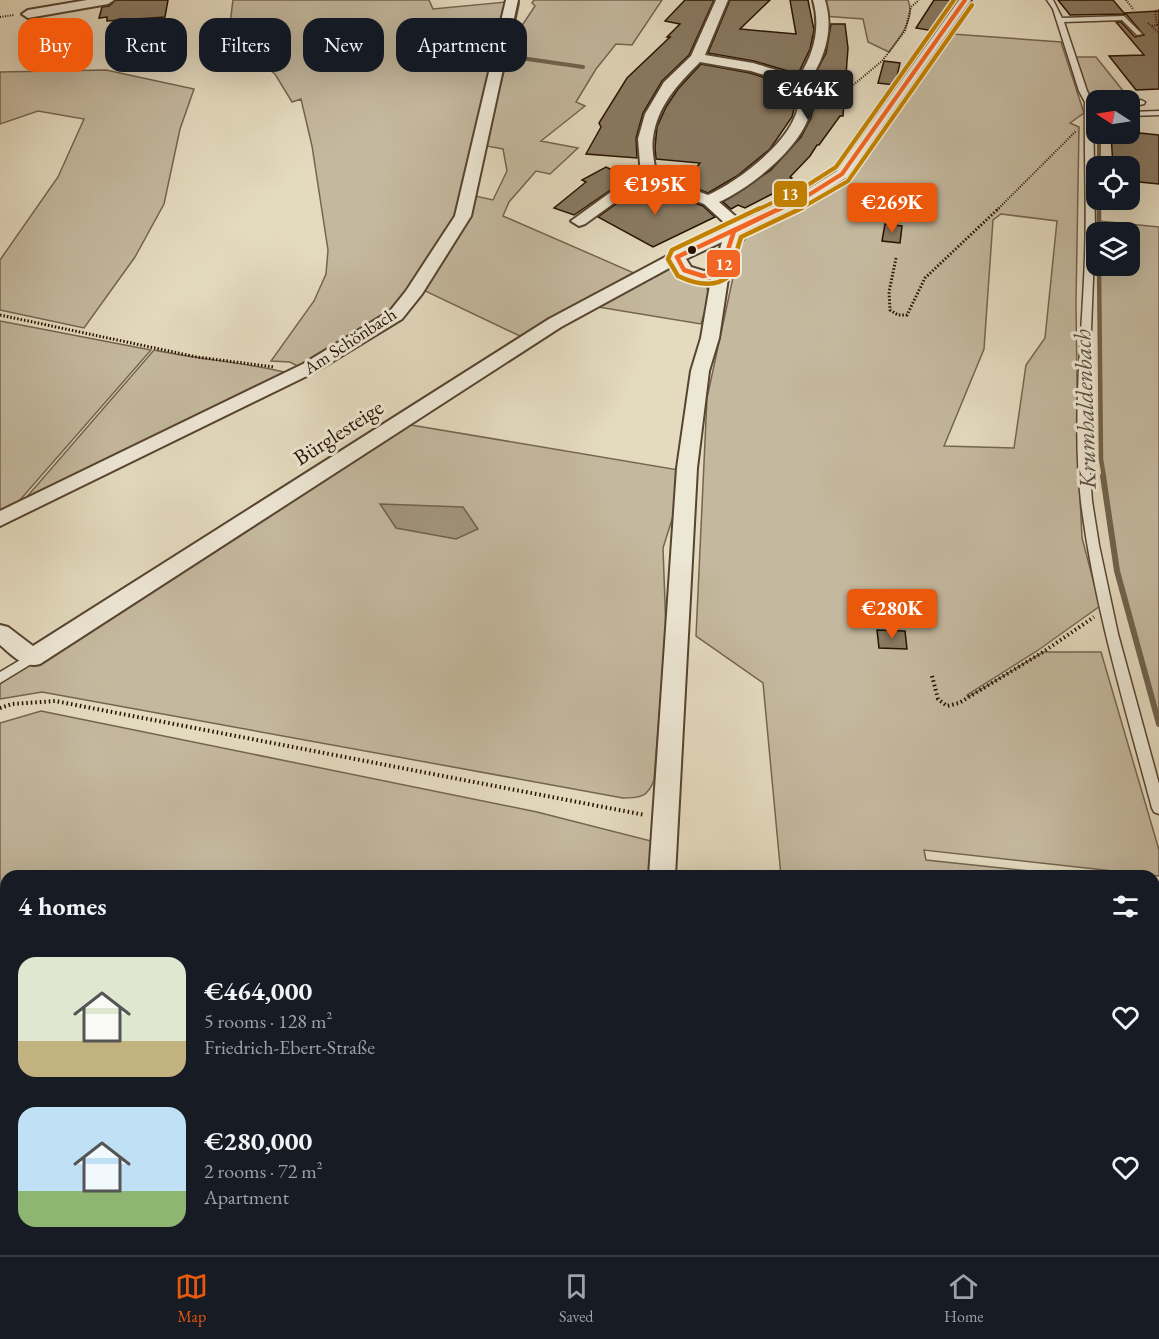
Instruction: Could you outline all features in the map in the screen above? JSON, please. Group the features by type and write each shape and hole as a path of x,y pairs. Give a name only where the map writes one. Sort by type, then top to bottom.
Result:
{"street":[{"path":"28,14 108,0"},
{"name":"Am Schönbach","path":"0,519 298,374 396,315 413,294 463,216 512,0"},
{"path":"649,178 645,139 652,114 669,85 697,58 722,0"},
{"path":"802,82 814,64 824,31 819,0"},
{"name":"Bürglesteige","path":"32,658 555,323 677,257 807,196 843,174 965,0"},
{"path":"697,58 753,67 802,82"},
{"path":"709,201 739,186 760,170 790,136 802,117 808,97 802,82"},
{"path":"579,221 631,184 649,178 709,201 737,230 721,272 710,338 700,371 687,468 663,870"},
{"path":"677,257 684,270 703,276 721,272"},
{"path":"0,633 32,658"}],"lane":[{"path":"1050,0 1075,70 1086,90"},
{"path":"1059,20 1124,18 1138,34"},
{"path":"1140,114 1159,113"},
{"path":"1088,144 1090,246 1083,372 1083,457 1093,544 1107,608 1159,808"},
{"path":"0,678 32,658"}],"path":[{"path":"808,97 840,96 882,61 905,31 911,7 919,0"},
{"path":"1126,0 1133,8"},
{"path":"1159,10 1155,11 1157,25 1151,26 1159,33"},
{"path":"896,258 889,292 890,310 898,315 907,315 925,278 1064,145 1086,120"},
{"path":"0,315 197,357 266,365 298,374"},
{"path":"932,676 938,699 947,706 959,703 1043,652 1107,608"},
{"path":"0,708 12,704 55,701 667,820"}],"shaded area":[{"path":"233,0 429,0 433,9 506,2 502,18 396,18 396,72 490,72 459,209 451,227 397,307 301,368 290,362 271,361 314,301 326,274 328,250 312,146 301,99 292,102 272,72 291,72 291,18 231,18"},
{"path":"534,0 662,0 632,45 616,44 596,69 576,102 585,106 541,141 578,148 550,174 536,171 509,202 503,216 634,273 522,337 421,289 471,195 493,200 507,171 503,149 486,146 503,72 527,72 527,18 535,6 532,3"},
{"path":"819,0 908,0 910,14 902,34 889,52 868,42 863,19 823,16"},
{"path":"952,34 1061,42 1084,113 1070,123 1079,127 1076,303 1078,457 1082,538 1100,606 1037,651 967,695 968,697 1043,652 1101,652 1159,850 1159,870 1105,870 924,850 926,860 1021,870 780,870 763,683 696,636 707,398 740,245 754,229 851,173","holes":["1001,214 1057,221 1045,338 1026,365 1014,448 944,446 984,349 993,220"]},
{"path":"1072,57 1096,57 1122,90 1086,90 1086,94"},
{"path":"105,70 105,72 115,72 194,89 180,129 164,204 135,257 84,328 0,310 0,260 58,177 84,119 38,111 0,124 0,72"},
{"path":"1140,225 1159,227 1159,724 1117,571 1101,459 1099,276 1140,276"},
{"path":"666,267 685,278 705,279 709,297 701,324 592,306 607,302"},
{"path":"0,321 151,350 6,516 0,519"},
{"path":"154,350 292,374 18,507"},
{"path":"405,424 679,470 674,513 663,548 666,630 654,780 646,793 639,797 623,798 42,692 0,699 0,682"},
{"path":"380,504 463,507 478,529 456,539 396,528"},
{"path":"41,711 537,812 655,842 653,870 0,870 0,723"}],"building":[{"path":"116,0 168,0 165,17 99,18 102,7 109,6"},
{"path":"685,0 714,0 689,55 662,81 643,113 636,138 637,158 586,154 601,127 599,123 627,78 670,37 667,37 680,24 665,21"},
{"path":"730,0 770,0 740,29 796,34 790,0 808,0 814,30 810,49 798,74 754,61 708,53"},
{"path":"934,0 956,0 934,31 916,28"},
{"path":"1058,0 1113,0 1124,13 1159,11 1159,89 1136,90 1109,56 1144,55 1116,22 1121,22 1135,37 1144,35 1126,14 1070,15"},
{"path":"831,24 845,24 848,48 843,116 840,116 810,156 790,177 792,178 774,193 745,208 738,205 731,209 723,202 771,170 801,137 811,118 815,99 811,82 826,53"},
{"path":"884,61 900,63 895,85 878,83"},
{"path":"701,64 750,73 794,87 796,101 792,117 770,149 737,176 708,193 682,183 700,163 656,159 655,147 657,127 666,107 678,89"},
{"path":"1140,133 1159,135 1159,184 1140,182 1140,156 1112,156 1112,144 1140,144"},
{"path":"606,167 628,178 574,215 554,208 586,182 582,180"},
{"path":"645,187 668,199 672,194 703,206 715,217 653,247 598,217 637,189"},
{"path":"885,224 902,226 900,243 882,241"},
{"path":"877,630 905,631 907,649 879,648"}],"waterway":[{"path":"515,18 518,3"},
{"path":"527,59 583,67"},
{"path":"500,81 503,72"},
{"name":"Krumhaldenbach","path":"1099,144 1099,156"},
{"name":"Krumhaldenbach","path":"1099,210 1099,222"},
{"name":"Krumhaldenbach","path":"1099,276 1101,459 1104,477"},
{"name":"Krumhaldenbach","path":"1103,476 1117,571 1159,724"}],"transit line":[{"name":"13","path":"954,0 836,167 803,188 672,250 668,259 678,276 704,284 724,280 729,276 741,237 811,204 848,181 972,5"},
{"name":"12","path":"807,196 842,174 965,0"},
{"name":"12","path":"807,196 734,231 721,272 703,276 684,270 677,257 807,196"}]}
